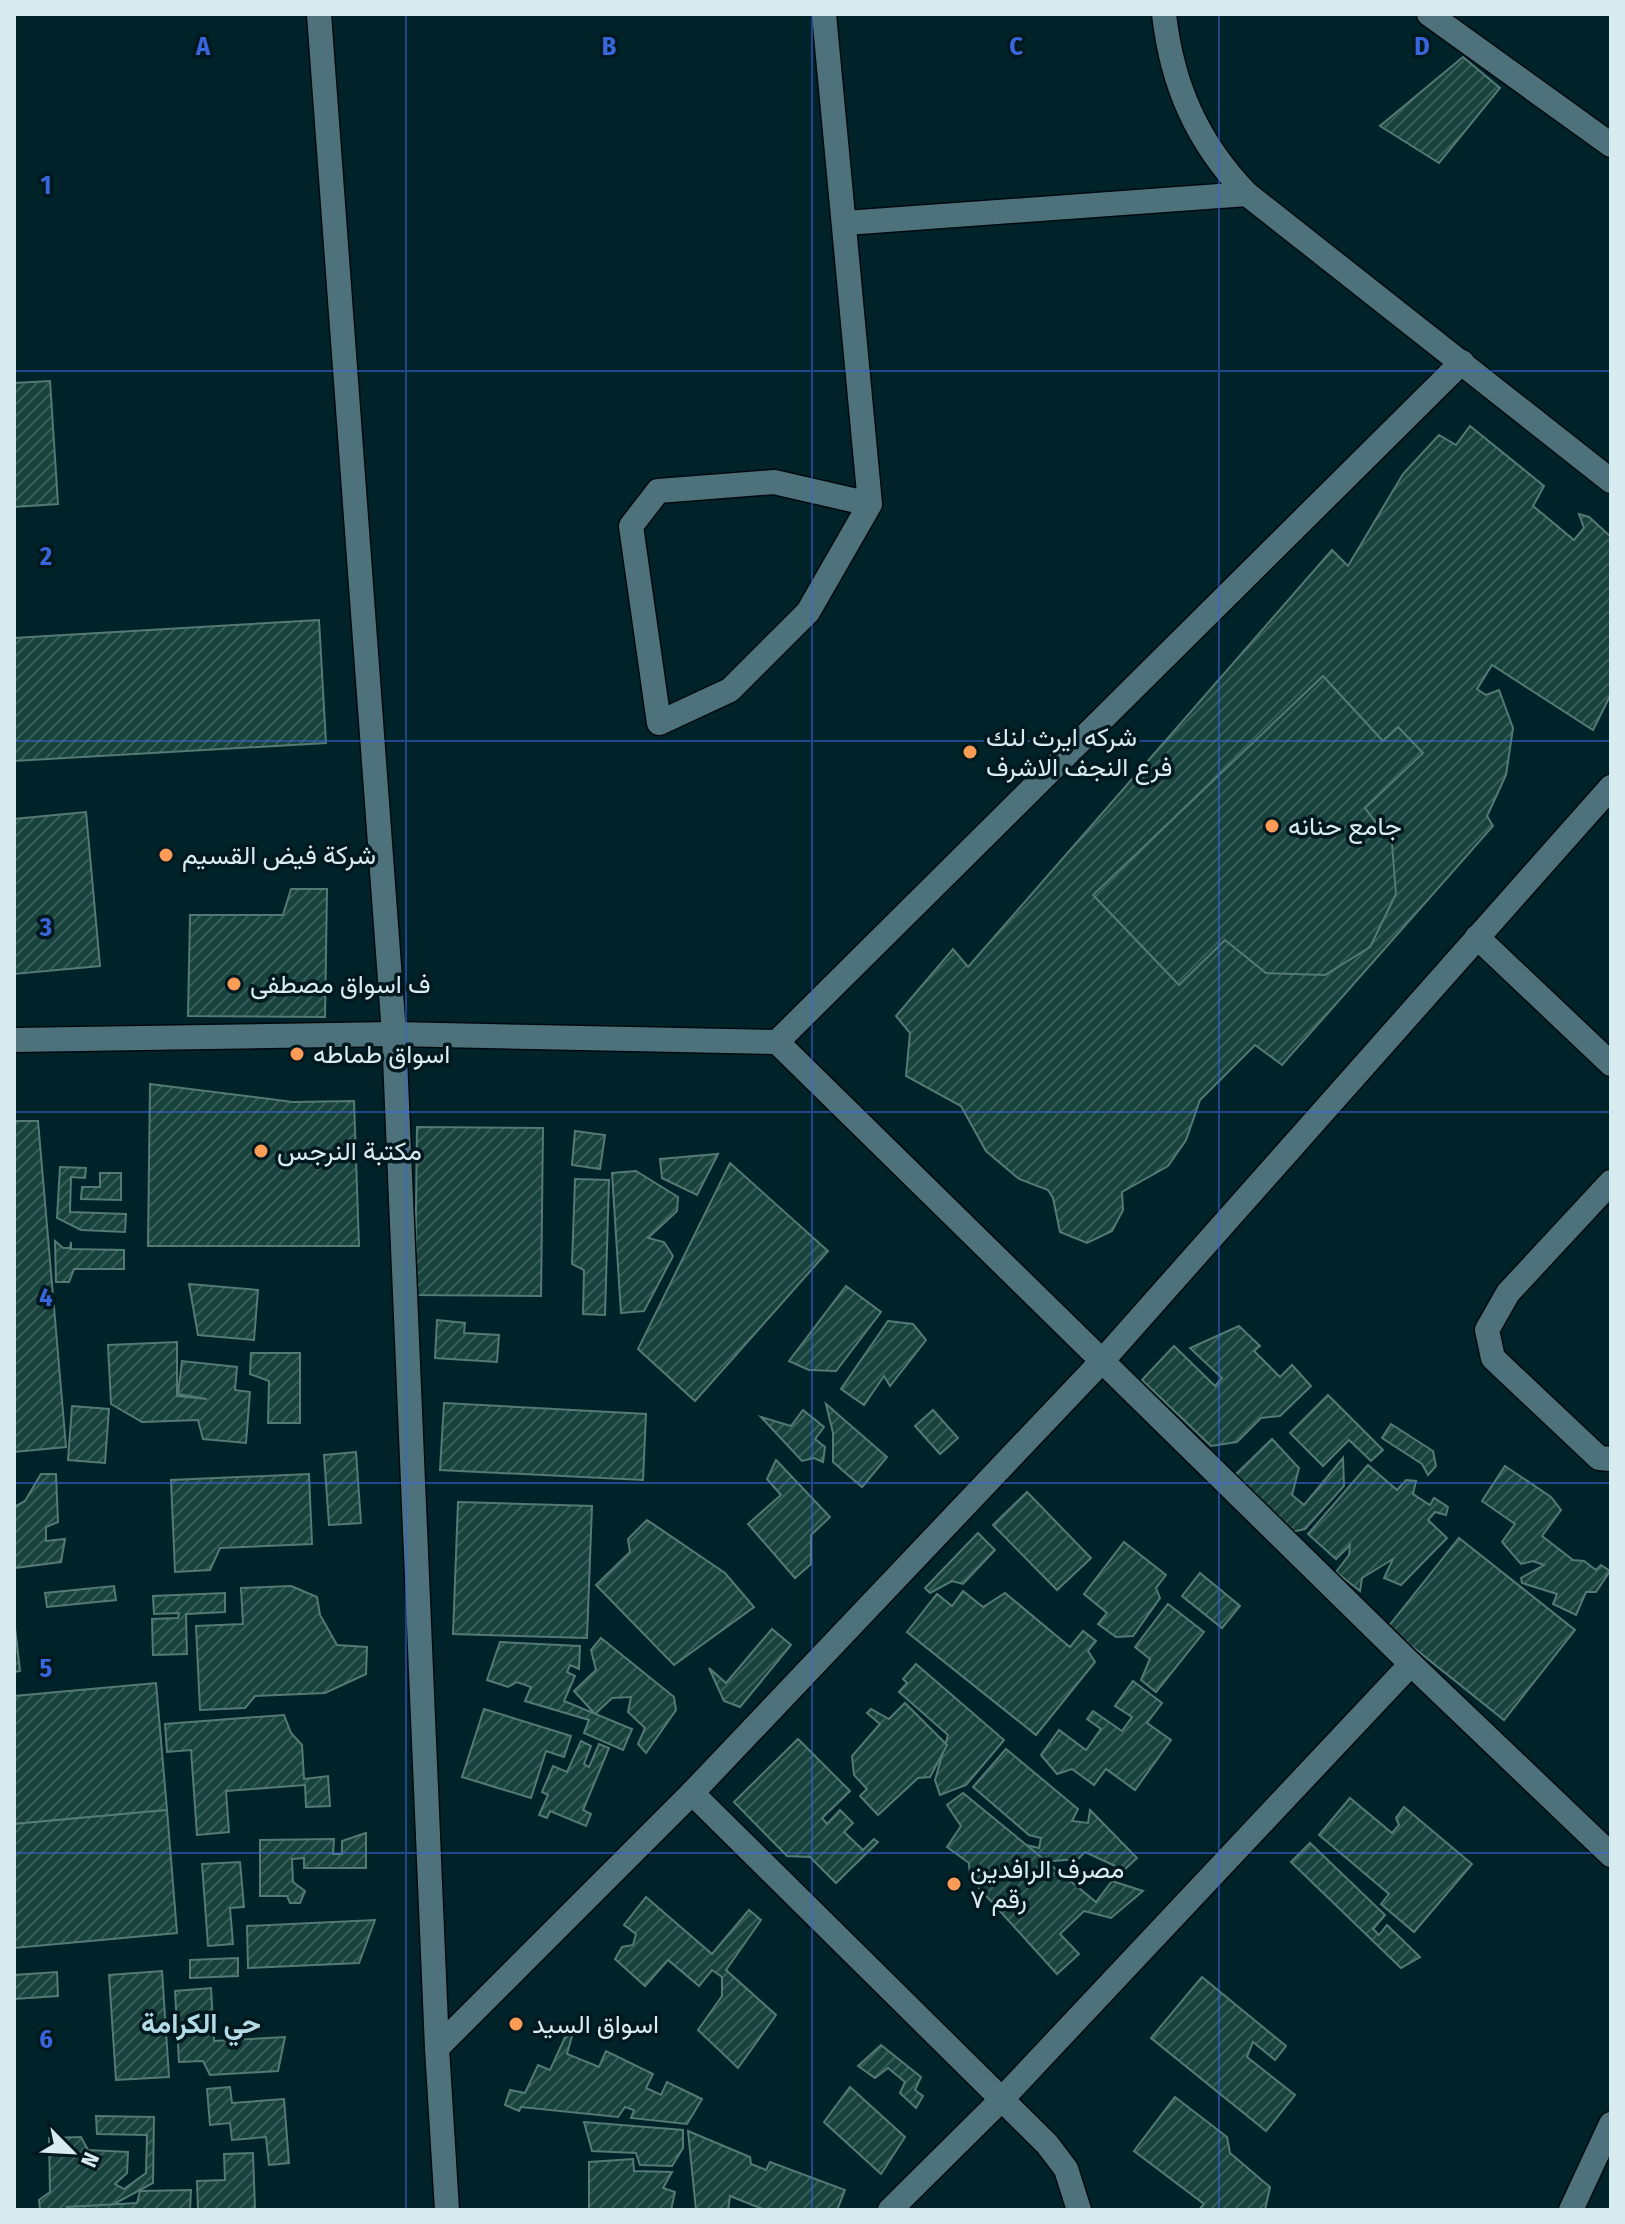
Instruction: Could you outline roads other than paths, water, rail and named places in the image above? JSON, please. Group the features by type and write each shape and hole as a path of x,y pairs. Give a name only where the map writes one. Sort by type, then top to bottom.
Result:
{"street":[{"path":"319,14 394,1034 437,2048 447,2210"},
{"path":"824,14 870,504 808,612 730,690 659,723 631,526 658,491 774,482 870,504"},
{"path":"1164,14 1169,57 1186,107 1212,154 1247,194 1611,481"},
{"path":"1429,14 1611,145"},
{"path":"845,223 1247,194"},
{"path":"777,1042 1462,362"},
{"path":"437,2048 692,1793 1103,1360 1611,787"},
{"path":"1477,937 1611,1064"},
{"path":"14,1040 394,1034 777,1042 1411,1664 1611,1855"},
{"path":"1611,1182 1508,1293 1487,1330 1493,1358 1599,1458 1611,1459"},
{"path":"890,2210 1002,2099 1411,1664"},
{"path":"692,1793 1047,2144 1066,2169 1079,2210"},
{"path":"1571,2210 1611,2124"}],"place":[{"name":"شركه ايرث لنك فرع النجف الاشرف","path":"970,752"},
{"name":"جامع حنانه","path":"1272,826"},
{"name":"شركة فيض القسيم","path":"166,855"},
{"name":"ف اسواق مصطفى","path":"234,984"},
{"name":"اسواق طماطه","path":"297,1054"},
{"name":"مكتبة النرجس","path":"261,1151"},
{"name":"مصرف الرافدين رقم ٧","path":"954,1884"},
{"name":"اسواق السيد","path":"516,2024"}],"district":[{"name":"حي الكرامة","path":"201,2023"}]}
